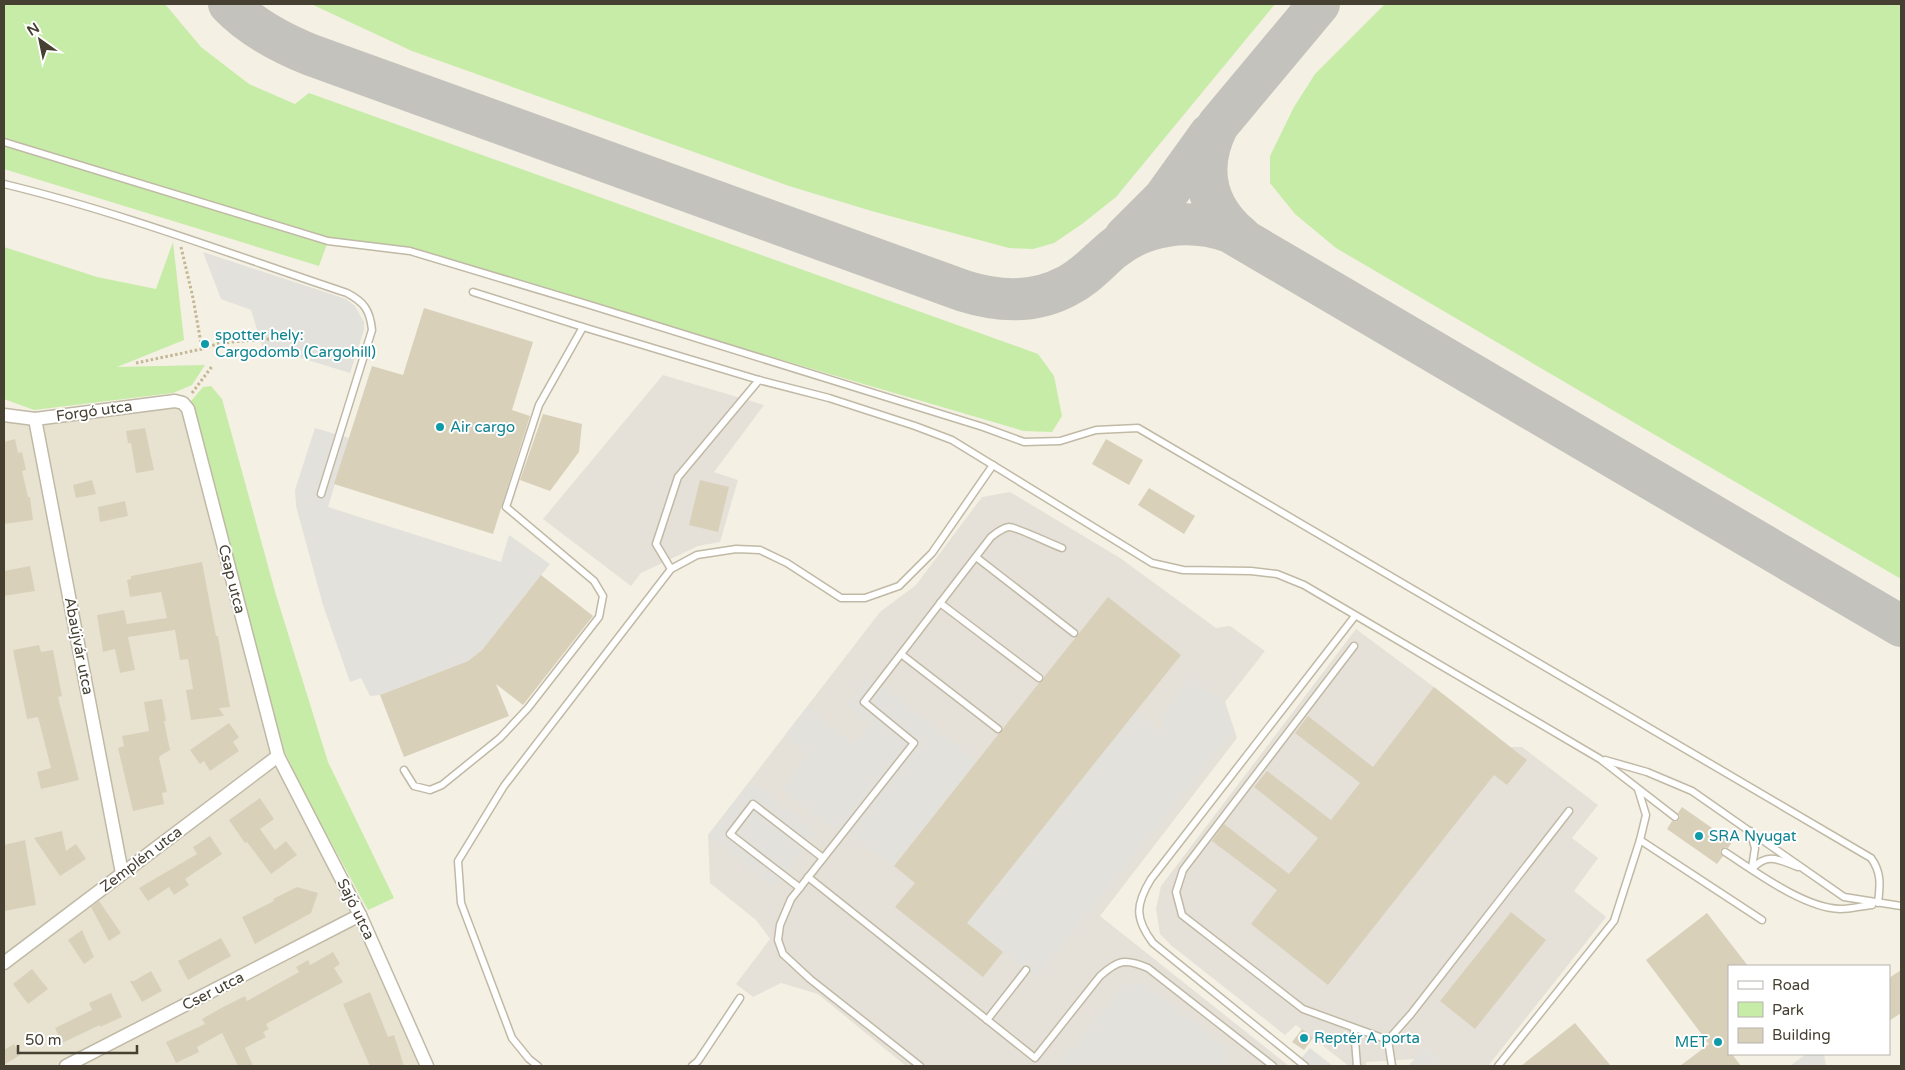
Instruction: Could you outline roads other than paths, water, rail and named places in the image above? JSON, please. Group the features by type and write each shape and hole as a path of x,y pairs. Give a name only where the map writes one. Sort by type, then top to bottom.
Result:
{"street":[{"name":"Forgó utca","path":"4,416 36,419 175,400 184,403"},
{"name":"Csap utca","path":"184,403 188,409 278,756"},
{"name":"Abaújvár utca","path":"36,419 122,873"},
{"name":"Zemplén utca","path":"4,962 278,756"},
{"name":"Sajó utca","path":"278,756 360,915 428,1066"},
{"name":"Cser utca","path":"66,1066 360,915"}],"lane":[{"path":"4,142 328,241 410,251 612,311 983,427 1024,442 1060,441 1096,430 1138,428 1872,858 1880,874 1878,903"},
{"path":"4,184 52,196 179,236 358,298 371,318 372,330 321,494"},
{"path":"473,292 759,380 829,398 952,440 1152,563 1183,570 1251,571 1277,574 1304,584 1355,616 1600,759 1675,817"},
{"path":"404,770 414,786 430,790 442,785 500,738 528,708 599,617 603,596 594,581 506,507 540,405 583,327"},
{"path":"671,569 656,544 678,477 759,380"},
{"path":"538,1066 529,1059 512,1038 461,903 458,861 504,786 671,569 698,555 736,549 760,550 787,563 816,584 841,598 865,598 898,586 932,553 993,465"},
{"path":"920,1066 810,979 783,954 778,940 780,924 791,899 914,743 864,702 991,537 998,531 1008,527 1016,528 1062,548"},
{"path":"976,557 1074,633"},
{"path":"940,603 1039,678"},
{"path":"1305,1066 1153,943 1141,924 1139,904 1144,890 1151,880 1355,616"},
{"path":"1354,646 1182,870 1176,892 1182,915 1303,1009 1388,1040"},
{"path":"901,654 998,729"},
{"path":"1600,759 1647,772 1692,790 1844,897 1901,906"},
{"path":"1498,1066 1614,921 1646,815 1637,788"},
{"path":"800,888 730,834 752,804 823,858"},
{"path":"1388,1040 1411,1014 1569,811"},
{"path":"1750,831 1755,848 1752,869"},
{"path":"1640,840 1762,920"},
{"path":"1725,852 1798,897 1812,903 1840,909 1878,903"},
{"path":"1752,869 1762,860 1777,859 1806,870"},
{"path":"808,877 1035,1058 1100,976 1110,967 1121,961 1134,962 1148,968 1264,1064 1273,1066"},
{"path":"987,1020 1026,970"},
{"path":"692,1066 697,1064 740,998"},
{"path":"1354,1028 1357,1066"},
{"path":"1388,1040 1392,1066"}],"place":[{"name":"spotter hely: Cargodomb (Cargohill)","path":"205,344"},
{"name":"Air cargo","path":"440,427"},
{"name":"SRA Nyugat","path":"1699,836"},
{"name":"Reptér A porta","path":"1304,1038"},
{"name":"MET","path":"1718,1042"}]}
